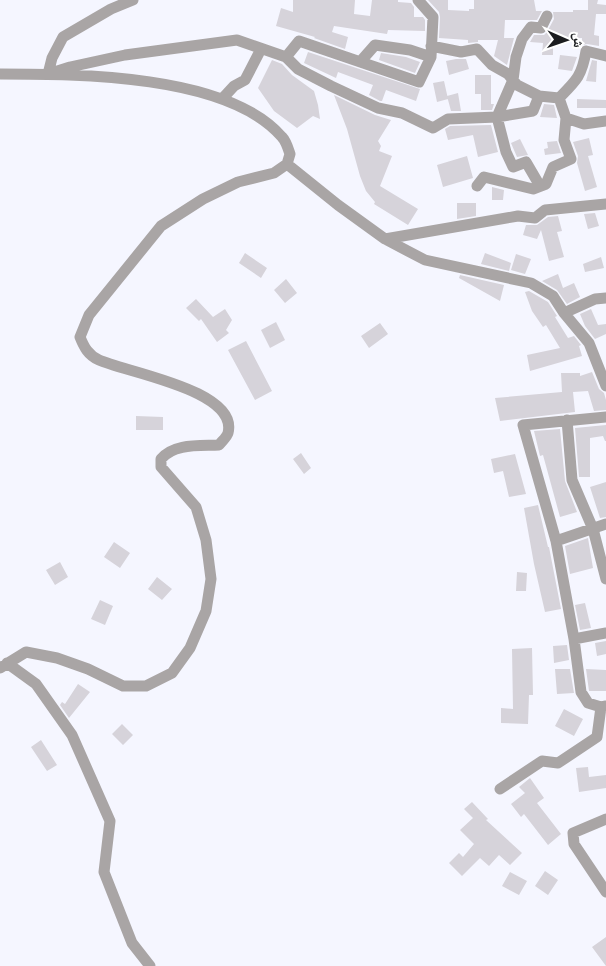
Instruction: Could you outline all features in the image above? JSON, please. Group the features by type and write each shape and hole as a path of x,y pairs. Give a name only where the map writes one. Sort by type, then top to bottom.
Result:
{"street":[{"path":"48,74 55,50 63,37 110,9 133,0"},
{"path":"286,57 299,41 419,82 431,52 433,17 418,0"},
{"path":"540,186 526,162 513,167 506,152 497,117 513,80 516,57 522,39 531,27 541,28 546,16"},
{"path":"48,74 70,67 125,55 237,40 286,57 298,69 331,86 378,108 402,113 432,128 448,119 497,117 533,110 539,96"},
{"path":"360,62 374,45 431,52 461,52 477,49 492,65 508,74 517,85 539,96 559,98"},
{"path":"222,99 234,86 245,80 261,49"},
{"path":"559,98 574,82 583,68 586,51 606,56"},
{"path":"0,74 48,74 137,81 196,90 222,99 264,120 283,138 290,154 287,164 274,173 238,182 203,199 161,226 89,315 80,337 86,351 99,360 172,382 202,396 221,409 229,423 228,434 219,445 184,447 167,452 161,459 161,467 196,507 206,540 211,579 206,611 190,648 172,673 146,686 123,686 57,658 26,652 4,666 36,684 72,735 110,821 104,872 132,943 150,966"},
{"path":"477,186 484,177 533,189 546,184 553,167 571,159 564,140 566,118 559,98"},
{"path":"566,118 584,124 606,121"},
{"path":"287,164 338,205 385,239 425,260 531,283 553,296 564,314 589,343 606,386"},
{"path":"385,239 518,216 535,218 544,210 606,204"},
{"path":"564,314 595,298 606,298"},
{"path":"500,789 542,761 558,763 597,737 604,706 588,703 581,692 574,639 556,541 523,425 606,416"},
{"path":"567,420 572,480 593,528 606,579"},
{"path":"556,541 606,524"},
{"path":"574,639 606,633"},
{"path":"606,819 573,833 574,844 606,892"}],"building":[{"path":"293,0 355,0 354,14 370,16 372,0 398,0 398,2 411,3 414,7 414,17 423,17 425,20 425,31 388,30 387,34 334,26 332,32 348,37 345,49 315,37 276,26 281,8 293,12"},
{"path":"428,0 448,0 448,10 469,11 469,9 474,9 474,0 534,0 536,11 542,11 537,20 505,20 504,38 514,38 507,65 494,56 498,40 478,40 478,42 468,43 468,40 439,38 439,12"},
{"path":"588,0 598,0 597,4 606,5 606,14 596,14 594,35 599,36 599,46 582,45 582,38 553,38 553,55 542,55 543,43 530,42 534,35 544,35 547,32 554,19 553,12 588,10"},
{"path":"308,52 420,89 416,101 386,90 382,101 380,101 369,95 373,85 338,72 336,78 304,63"},
{"path":"381,53 406,57 420,62 415,73 379,60"},
{"path":"560,55 577,57 572,71 558,69"},
{"path":"466,59 469,69 449,75 446,61"},
{"path":"272,60 282,64 292,75 314,91 320,119 313,116 297,128 274,111 258,88"},
{"path":"592,60 597,61 596,82 586,81"},
{"path":"475,75 491,75 491,104 494,104 492,110 481,110 481,94 475,94"},
{"path":"444,81 448,99 437,102 433,83"},
{"path":"458,93 461,111 451,111 447,96"},
{"path":"334,95 375,115 391,120 378,141 381,146 379,151 392,156 380,186 418,209 408,225 374,204 375,202 366,191 347,129"},
{"path":"577,99 606,100 606,108 577,108"},
{"path":"544,104 554,105 557,118 540,117"},
{"path":"491,125 498,152 478,157 473,135 448,140 445,129 450,126"},
{"path":"589,138 593,155 588,156 597,187 585,191 577,163 578,156 573,142"},
{"path":"520,139 528,155 517,157 511,143"},
{"path":"557,141 561,153 545,155 544,149 548,148 547,142"},
{"path":"467,156 473,178 443,187 437,165"},
{"path":"492,187 504,190 503,200 492,200"},
{"path":"457,203 476,203 476,216 457,219"},
{"path":"595,213 599,226 588,229 584,214"},
{"path":"558,216 562,231 557,232 564,257 549,261 541,230 537,239 523,235 526,225 537,225 548,217"},
{"path":"245,253 267,268 261,278 239,263"},
{"path":"485,253 511,263 509,271 481,264"},
{"path":"516,254 531,259 525,274 511,270"},
{"path":"601,257 604,268 585,272 583,264"},
{"path":"558,274 563,288 574,283 580,297 567,304 557,290 542,281"},
{"path":"460,275 504,285 500,301 459,278"},
{"path":"286,279 297,293 285,303 274,290"},
{"path":"529,291 548,302 568,338 574,336 581,345 579,346 582,356 530,371 527,355 560,348 546,325 543,327 532,311 525,292"},
{"path":"196,299 213,317 225,309 232,320 226,330 229,333 217,342 201,319 199,321 186,308"},
{"path":"591,309 598,325 606,324 606,334 595,339 585,326 580,314"},
{"path":"276,322 285,340 270,348 261,330"},
{"path":"380,323 388,334 369,348 361,336"},
{"path":"246,341 272,391 255,400 228,350"},
{"path":"592,372 599,389 604,393 606,410 594,411 588,391 573,392 575,412 500,421 495,398 562,392 561,373 580,373 580,376"},
{"path":"136,416 163,417 163,430 136,430"},
{"path":"606,425 606,441 603,436 590,438 590,477 579,477 575,428"},
{"path":"560,429 565,481 577,512 560,517 543,455 540,456 534,431"},
{"path":"301,453 311,468 304,474 293,459"},
{"path":"515,454 526,494 509,497 503,471 494,473 491,459"},
{"path":"606,482 606,517 600,518 590,487"},
{"path":"538,505 549,547 561,609 545,612 524,508"},
{"path":"588,538 593,568 570,574 565,546"},
{"path":"114,542 130,553 120,568 104,557"},
{"path":"60,562 68,577 55,585 46,570"},
{"path":"517,572 527,573 526,591 516,591"},
{"path":"157,577 172,589 162,600 148,589"},
{"path":"100,600 113,606 105,625 91,619"},
{"path":"585,603 591,628 580,630 575,605"},
{"path":"606,641 606,654 597,656 595,643"},
{"path":"567,645 569,660 554,663 553,646"},
{"path":"532,648 533,695 529,695 528,724 501,723 501,708 513,709 512,649"},
{"path":"555,669 570,669 574,693 557,694"},
{"path":"586,669 606,670 606,691 589,691"},
{"path":"78,684 90,692 69,718 60,705 62,702 65,704"},
{"path":"564,709 583,719 574,736 555,726"},
{"path":"122,724 133,735 123,745 112,734"},
{"path":"41,740 57,765 47,771 31,747"},
{"path":"588,767 589,777 606,775 606,788 579,792 576,768"},
{"path":"530,778 544,798 537,803 561,834 548,845 524,814 521,817 511,804 525,793 519,787"},
{"path":"472,802 488,819 486,820 522,853 510,865 499,855 489,866 480,858 462,876 449,863 459,853 463,857 474,844 460,830 473,818 464,809"},
{"path":"545,871 558,880 548,895 535,886"},
{"path":"510,872 527,881 519,895 502,886"},
{"path":"606,937 606,966 592,947"}]}
